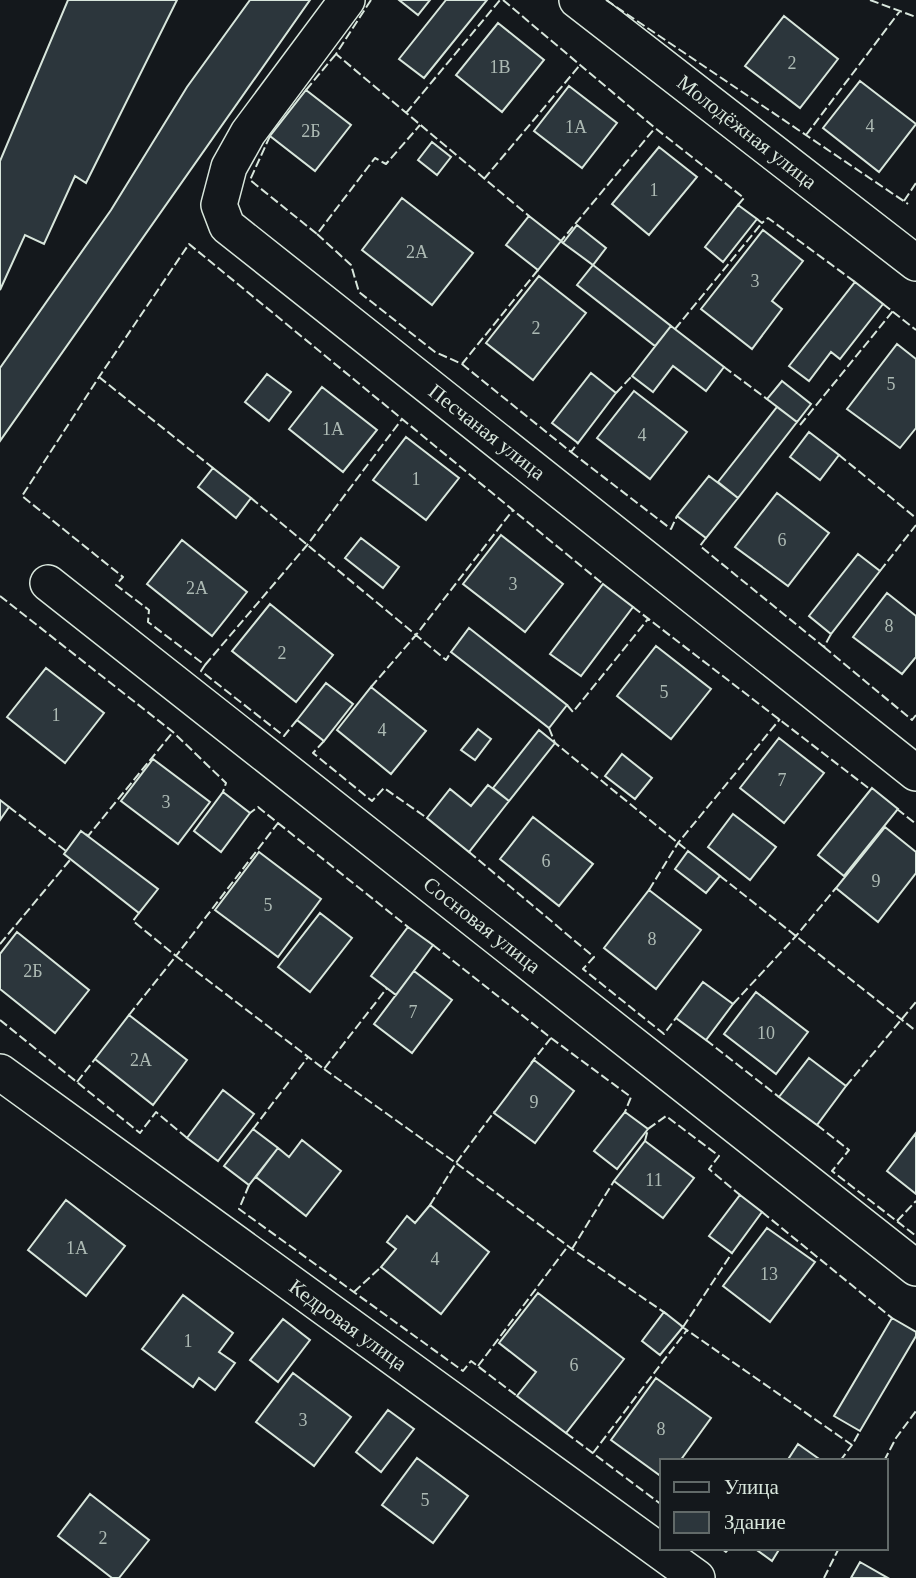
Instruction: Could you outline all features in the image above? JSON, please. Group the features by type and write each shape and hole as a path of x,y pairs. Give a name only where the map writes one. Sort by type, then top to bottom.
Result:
{"street":[{"name":"Песчаная улица","path":"347,0 248,133 229,167 219,205 227,226 916,773"},
{"name":"Молодёжная улица","path":"577,0 916,263"},
{"name":"Сосновая улица","path":"48,583 916,1268"},
{"name":"Кедровая улица","path":"0,1072 697,1578"}],"building":[{"path":"68,0 177,0 86,183 75,176 44,244 25,235 0,290 0,161"},
{"path":"250,0 310,0 0,441 0,368 111,210 187,87"},
{"path":"399,0 430,0 418,15"},
{"path":"446,0 487,0 424,78 399,59"},
{"path":"784,16 838,59 800,108 745,66"},
{"path":"498,23 544,60 502,112 456,75"},
{"path":"860,81 916,124 879,172 823,128"},
{"path":"569,86 617,123 582,168 534,131"},
{"path":"306,90 351,125 315,171 270,136"},
{"path":"432,142 451,157 437,175 418,160"},
{"path":"659,147 697,177 649,235 612,204"},
{"path":"402,198 473,253 432,305 362,250"},
{"path":"738,205 757,219 723,262 705,247"},
{"path":"529,216 561,241 538,270 506,245"},
{"path":"577,225 606,248 593,265 563,243"},
{"path":"763,230 803,261 772,301 782,309 752,349 701,309"},
{"path":"593,265 671,326 655,346 577,285"},
{"path":"539,276 586,313 533,380 486,343"},
{"path":"855,282 883,304 840,359 831,352 809,381 789,366"},
{"path":"671,326 724,367 706,391 673,366 653,392 632,376"},
{"path":"897,344 916,359 916,428 900,448 847,409"},
{"path":"591,373 616,393 578,443 552,423"},
{"path":"267,374 291,392 269,421 245,402"},
{"path":"782,381 811,404 797,422 767,399"},
{"path":"322,387 377,430 343,472 289,429"},
{"path":"634,391 687,432 650,479 597,438"},
{"path":"777,407 797,422 738,498 718,482"},
{"path":"809,432 839,455 820,480 790,457"},
{"path":"406,437 459,478 426,520 373,480"},
{"path":"213,468 251,498 236,518 198,487"},
{"path":"709,476 738,498 706,538 677,516"},
{"path":"777,493 829,533 788,586 735,547"},
{"path":"501,535 563,584 525,632 463,584"},
{"path":"361,538 399,567 383,588 345,558"},
{"path":"182,540 247,592 212,636 147,584"},
{"path":"858,554 880,571 831,634 809,616"},
{"path":"603,584 633,607 581,676 550,654"},
{"path":"887,593 916,616 916,657 902,674 853,637"},
{"path":"270,604 333,655 296,702 232,651"},
{"path":"469,628 567,705 549,728 451,652"},
{"path":"656,646 711,689 671,739 617,696"},
{"path":"46,668 104,713 65,763 7,717"},
{"path":"326,683 353,704 324,741 297,720"},
{"path":"371,687 426,731 391,774 337,730"},
{"path":"478,729 491,739 475,760 461,750"},
{"path":"539,730 555,743 509,801 493,788"},
{"path":"779,738 824,773 784,823 740,788"},
{"path":"622,754 652,778 635,799 605,776"},
{"path":"153,759 210,802 178,844 121,801"},
{"path":"488,785 509,801 469,852 427,818 450,789 471,806"},
{"path":"872,788 898,809 844,876 818,855"},
{"path":"223,792 250,813 221,852 194,831"},
{"path":"0,800 9,807 0,820"},
{"path":"733,814 776,847 750,880 708,847"},
{"path":"533,817 593,864 559,906 500,859"},
{"path":"885,827 916,852 916,873 878,922 836,888"},
{"path":"81,831 158,889 139,913 64,854"},
{"path":"688,851 720,876 706,893 675,869"},
{"path":"259,852 321,899 278,957 215,910"},
{"path":"649,890 701,930 656,989 604,948"},
{"path":"320,913 352,938 310,992 278,967"},
{"path":"408,927 433,945 396,995 371,976"},
{"path":"17,932 89,990 55,1033 0,989 0,954"},
{"path":"414,971 452,1000 412,1053 374,1024"},
{"path":"703,982 733,1004 706,1040 676,1018"},
{"path":"756,992 808,1032 776,1074 724,1034"},
{"path":"129,1015 187,1060 153,1105 95,1059"},
{"path":"809,1058 846,1086 817,1125 779,1097"},
{"path":"534,1060 574,1091 535,1143 494,1113"},
{"path":"223,1090 254,1114 218,1161 187,1138"},
{"path":"625,1112 648,1129 617,1169 594,1151"},
{"path":"253,1129 278,1148 249,1185 224,1166"},
{"path":"916,1133 916,1194 887,1171"},
{"path":"302,1140 341,1171 306,1216 256,1177 278,1148 289,1157"},
{"path":"645,1141 694,1178 663,1218 614,1181"},
{"path":"740,1195 762,1212 732,1253 709,1236"},
{"path":"66,1200 125,1246 86,1296 28,1250"},
{"path":"430,1205 489,1252 441,1314 381,1267 396,1249 387,1242 407,1216 415,1223"},
{"path":"767,1228 815,1262 770,1322 723,1286"},
{"path":"538,1293 624,1359 566,1433 517,1396 536,1372 499,1343"},
{"path":"183,1295 233,1333 219,1352 235,1363 215,1390 199,1378 193,1387 142,1349"},
{"path":"664,1312 683,1327 660,1355 642,1341"},
{"path":"892,1318 916,1332 916,1336 860,1431 834,1416"},
{"path":"283,1319 310,1340 278,1382 250,1360"},
{"path":"293,1373 351,1417 314,1466 256,1422"},
{"path":"656,1378 711,1418 681,1459 660,1459 660,1476 611,1440"},
{"path":"388,1410 414,1429 381,1472 356,1452"},
{"path":"798,1444 819,1459 788,1459"},
{"path":"417,1458 468,1496 433,1543 382,1505"},
{"path":"90,1494 149,1540 119,1578 112,1578 58,1536"},
{"path":"757,1550 779,1550 772,1561"},
{"path":"860,1562 888,1578 851,1578"}],"fence":[{"path":"371,0 336,54 529,216"},
{"path":"406,113 500,0"},
{"path":"503,0 655,128 744,198 738,205"},
{"path":"606,0 908,204"},
{"path":"870,0 916,17"},
{"path":"806,135 900,11"},
{"path":"306,90 336,54"},
{"path":"484,179 580,65"},
{"path":"270,136 250,180 317,234 375,158 386,164 420,125"},
{"path":"563,243 561,241 655,128"},
{"path":"904,201 916,183"},
{"path":"757,219 762,223 768,218 855,282"},
{"path":"675,329 762,223"},
{"path":"317,234 351,265 359,292 435,352 462,364 538,270"},
{"path":"297,720 284,736 201,671 205,665 148,622 149,610 116,585 123,577 22,496 189,244 603,584"},
{"path":"883,304 916,330"},
{"path":"800,425 893,311"},
{"path":"462,364 571,452 578,443"},
{"path":"724,367 767,399"},
{"path":"616,393 632,376"},
{"path":"99,377 213,468"},
{"path":"205,665 308,544 402,419"},
{"path":"571,452 671,529 677,516"},
{"path":"839,455 916,518"},
{"path":"251,498 446,660 451,652"},
{"path":"371,687 416,635 513,510"},
{"path":"880,571 916,525"},
{"path":"706,538 700,546 824,647 831,634"},
{"path":"0,596 173,732 226,783 223,792"},
{"path":"633,607 871,790"},
{"path":"567,705 573,712 648,619"},
{"path":"824,647 912,720 916,715"},
{"path":"649,890 678,843 780,719"},
{"path":"549,728 555,743 688,851"},
{"path":"86,834 88,836 173,732"},
{"path":"324,741 313,753 372,801 384,788 427,818"},
{"path":"9,807 66,851 68,849"},
{"path":"139,913 133,921 176,956 278,823 258,807 250,813"},
{"path":"897,809 916,824"},
{"path":"278,823 408,927"},
{"path":"469,852 594,957 583,969 664,1034 676,1018"},
{"path":"0,944 70,860"},
{"path":"720,876 916,1031"},
{"path":"733,1004 836,888"},
{"path":"433,945 551,1038 531,1063"},
{"path":"129,1015 176,956 324,1069 387,988"},
{"path":"846,1086 916,1002"},
{"path":"0,1020 140,1133 156,1112 187,1138"},
{"path":"551,1038 631,1097 625,1112"},
{"path":"706,1040 779,1097"},
{"path":"253,1129 308,1057"},
{"path":"77,1082 95,1059"},
{"path":"324,1069 456,1163 495,1111"},
{"path":"645,1141 648,1129 666,1116 719,1156 709,1169 740,1195"},
{"path":"817,1125 849,1150 832,1171 916,1236"},
{"path":"430,1205 456,1163 572,1249 668,1315"},
{"path":"572,1249 614,1181"},
{"path":"249,1185 239,1209 463,1371 471,1361 517,1396"},
{"path":"897,1221 916,1201"},
{"path":"762,1212 892,1318"},
{"path":"478,1366 568,1246"},
{"path":"683,1327 732,1253"},
{"path":"354,1292 381,1267"},
{"path":"681,1326 852,1445 860,1431"},
{"path":"593,1453 687,1330"},
{"path":"885,1459 896,1438 916,1411"},
{"path":"566,1433 660,1504"},
{"path":"842,1459 852,1445"},
{"path":"724,1550 728,1550"},
{"path":"824,1578 838,1550"}]}
